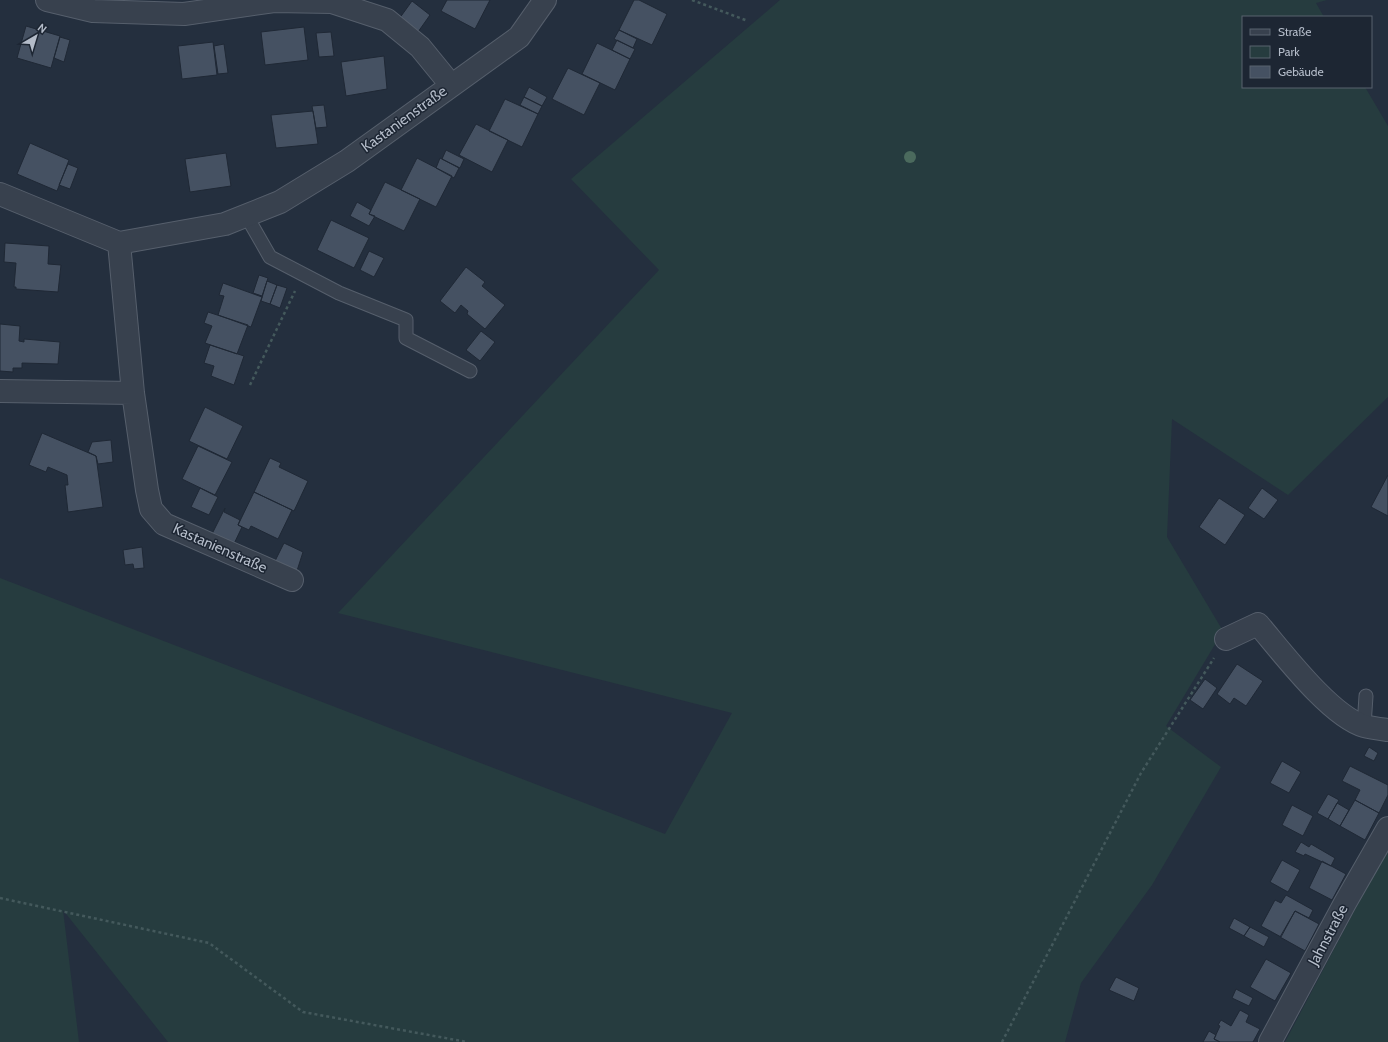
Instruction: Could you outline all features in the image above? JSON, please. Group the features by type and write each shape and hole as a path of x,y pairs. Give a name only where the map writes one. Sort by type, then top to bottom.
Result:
{"street":[{"path":"47,0 93,11 184,14 274,1 332,2 387,20 420,47 451,85"},
{"name":"Kastanienstraße","path":"292,580 164,524 151,509 133,393 119,243 225,224 280,202 347,161 519,37 545,0"},
{"path":"0,194 119,243"},
{"path":"0,391 133,393"},
{"path":"1226,639 1258,624 1328,704 1349,719 1364,726 1388,730"},
{"name":"Jahnstraße","path":"1270,1042 1345,903 1388,828"}],"lane":[{"path":"246,215 270,257 339,293 406,320 406,338 470,371"},
{"path":"1364,726 1366,696"}],"path":[{"path":"692,0 748,21"},
{"path":"250,385 303,275"},
{"path":"1002,1042 1141,773 1226,639"},
{"path":"0,898 209,943 303,1012 467,1042"}],"green space":[{"path":"780,0 1327,0 1316,3 1323,16 1242,16 1242,88 1366,88 1388,126 1388,397 1288,495 1172,419 1167,537 1223,631 1166,726 1221,767 1152,885 1081,983 1065,1042 168,1042 63,910 79,1042 0,1042 0,578 665,834 732,713 338,613 659,270 571,179"},
{"path":"1388,847 1388,1042 1285,1042"}],"building":[{"path":"447,0 490,0 475,29 441,11"},
{"path":"634,0 639,0 667,14 652,45 619,30"},
{"path":"412,1 430,15 418,32 399,19"},
{"path":"26,26 60,36 51,68 17,58"},
{"path":"304,27 308,60 265,65 261,32"},
{"path":"619,30 637,39 633,48 614,39"},
{"path":"331,32 334,56 319,57 316,33"},
{"path":"60,37 70,40 64,62 54,58"},
{"path":"617,40 635,49 630,59 612,50"},
{"path":"213,42 217,75 182,79 178,46"},
{"path":"597,43 630,59 615,90 582,74"},
{"path":"224,44 228,73 218,74 214,46"},
{"path":"384,56 387,89 346,96 341,62"},
{"path":"568,68 600,83 584,115 552,99"},
{"path":"529,87 547,97 542,106 524,97"},
{"path":"524,97 542,106 538,114 520,105"},
{"path":"505,99 538,114 522,147 489,131"},
{"path":"324,105 327,127 316,128 312,106"},
{"path":"313,111 318,144 276,148 271,115"},
{"path":"476,124 508,140 492,172 459,155"},
{"path":"30,143 69,160 57,191 17,174"},
{"path":"446,150 464,159 460,168 442,159"},
{"path":"226,153 231,186 190,192 185,159"},
{"path":"417,158 452,176 436,207 401,190"},
{"path":"440,158 459,168 454,178 436,168"},
{"path":"68,164 78,168 70,189 59,185"},
{"path":"385,182 420,199 404,231 369,214"},
{"path":"357,202 371,210 369,214 375,216 369,226 350,216"},
{"path":"331,220 369,238 354,268 317,250"},
{"path":"5,243 49,246 48,264 61,265 58,292 16,289 16,287 14,287 16,263 4,262"},
{"path":"369,251 384,258 374,277 360,270"},
{"path":"466,267 485,282 482,286 505,305 485,329 467,314 468,311 461,305 455,313 440,301"},
{"path":"259,275 268,278 262,296 253,293"},
{"path":"267,281 277,285 270,304 261,301"},
{"path":"223,283 262,297 251,327 218,315 224,296 219,295"},
{"path":"277,285 287,288 280,308 270,304"},
{"path":"208,312 248,325 237,354 205,343 212,326 204,323"},
{"path":"0,324 20,326 19,341 24,342 24,339 60,342 58,364 22,363 22,368 13,368 13,372 0,371"},
{"path":"481,331 495,342 480,361 466,350"},
{"path":"210,345 244,356 234,385 211,376 214,366 204,363"},
{"path":"205,407 243,426 227,459 189,441"},
{"path":"42,433 96,456 103,507 68,512 65,485 68,485 67,475 48,467 46,472 29,465"},
{"path":"111,440 113,462 98,464 96,456 88,452 92,442"},
{"path":"198,446 232,462 215,495 182,479"},
{"path":"270,458 281,463 279,467 308,481 294,511 254,492"},
{"path":"1388,475 1388,516 1371,507"},
{"path":"200,488 218,497 209,515 191,507"},
{"path":"1262,488 1278,500 1264,519 1248,508"},
{"path":"254,492 292,510 278,539 251,526 249,530 238,525"},
{"path":"1219,498 1245,515 1225,545 1199,527"},
{"path":"225,508 224,512 240,520 238,525 242,527 232,548 210,538"},
{"path":"284,543 303,552 295,577 272,567"},
{"path":"142,547 144,568 134,569 133,564 125,565 123,550"},
{"path":"1237,664 1263,681 1246,706 1234,698 1230,704 1217,694"},
{"path":"1205,679 1217,688 1203,709 1190,700"},
{"path":"1369,747 1378,753 1374,761 1364,756"},
{"path":"1282,761 1301,772 1289,793 1270,783"},
{"path":"1350,766 1388,785 1388,795 1379,813 1355,800 1360,790 1342,781"},
{"path":"1328,794 1339,800 1328,819 1317,813"},
{"path":"1355,800 1379,813 1365,840 1340,826"},
{"path":"1337,803 1349,810 1340,826 1328,819"},
{"path":"1292,805 1313,816 1303,836 1282,825"},
{"path":"1301,842 1309,847 1311,844 1335,858 1331,866 1305,854 1304,856 1295,852"},
{"path":"1282,860 1300,870 1288,892 1270,882"},
{"path":"1322,861 1346,874 1332,900 1309,888"},
{"path":"1286,895 1313,910 1309,918 1295,911 1281,937 1261,926 1275,900 1281,903"},
{"path":"1295,911 1319,924 1305,951 1280,937"},
{"path":"1234,918 1250,927 1244,936 1229,928"},
{"path":"1250,927 1269,937 1264,947 1244,936"},
{"path":"1266,959 1291,973 1275,1001 1250,987"},
{"path":"1116,977 1139,988 1134,1001 1109,990"},
{"path":"1236,989 1253,998 1249,1006 1232,998"},
{"path":"1240,1010 1249,1015 1246,1022 1260,1029 1253,1042 1220,1042 1214,1039 1221,1020 1231,1026"},
{"path":"1209,1031 1216,1035 1214,1039 1220,1042 1203,1042"}]}
